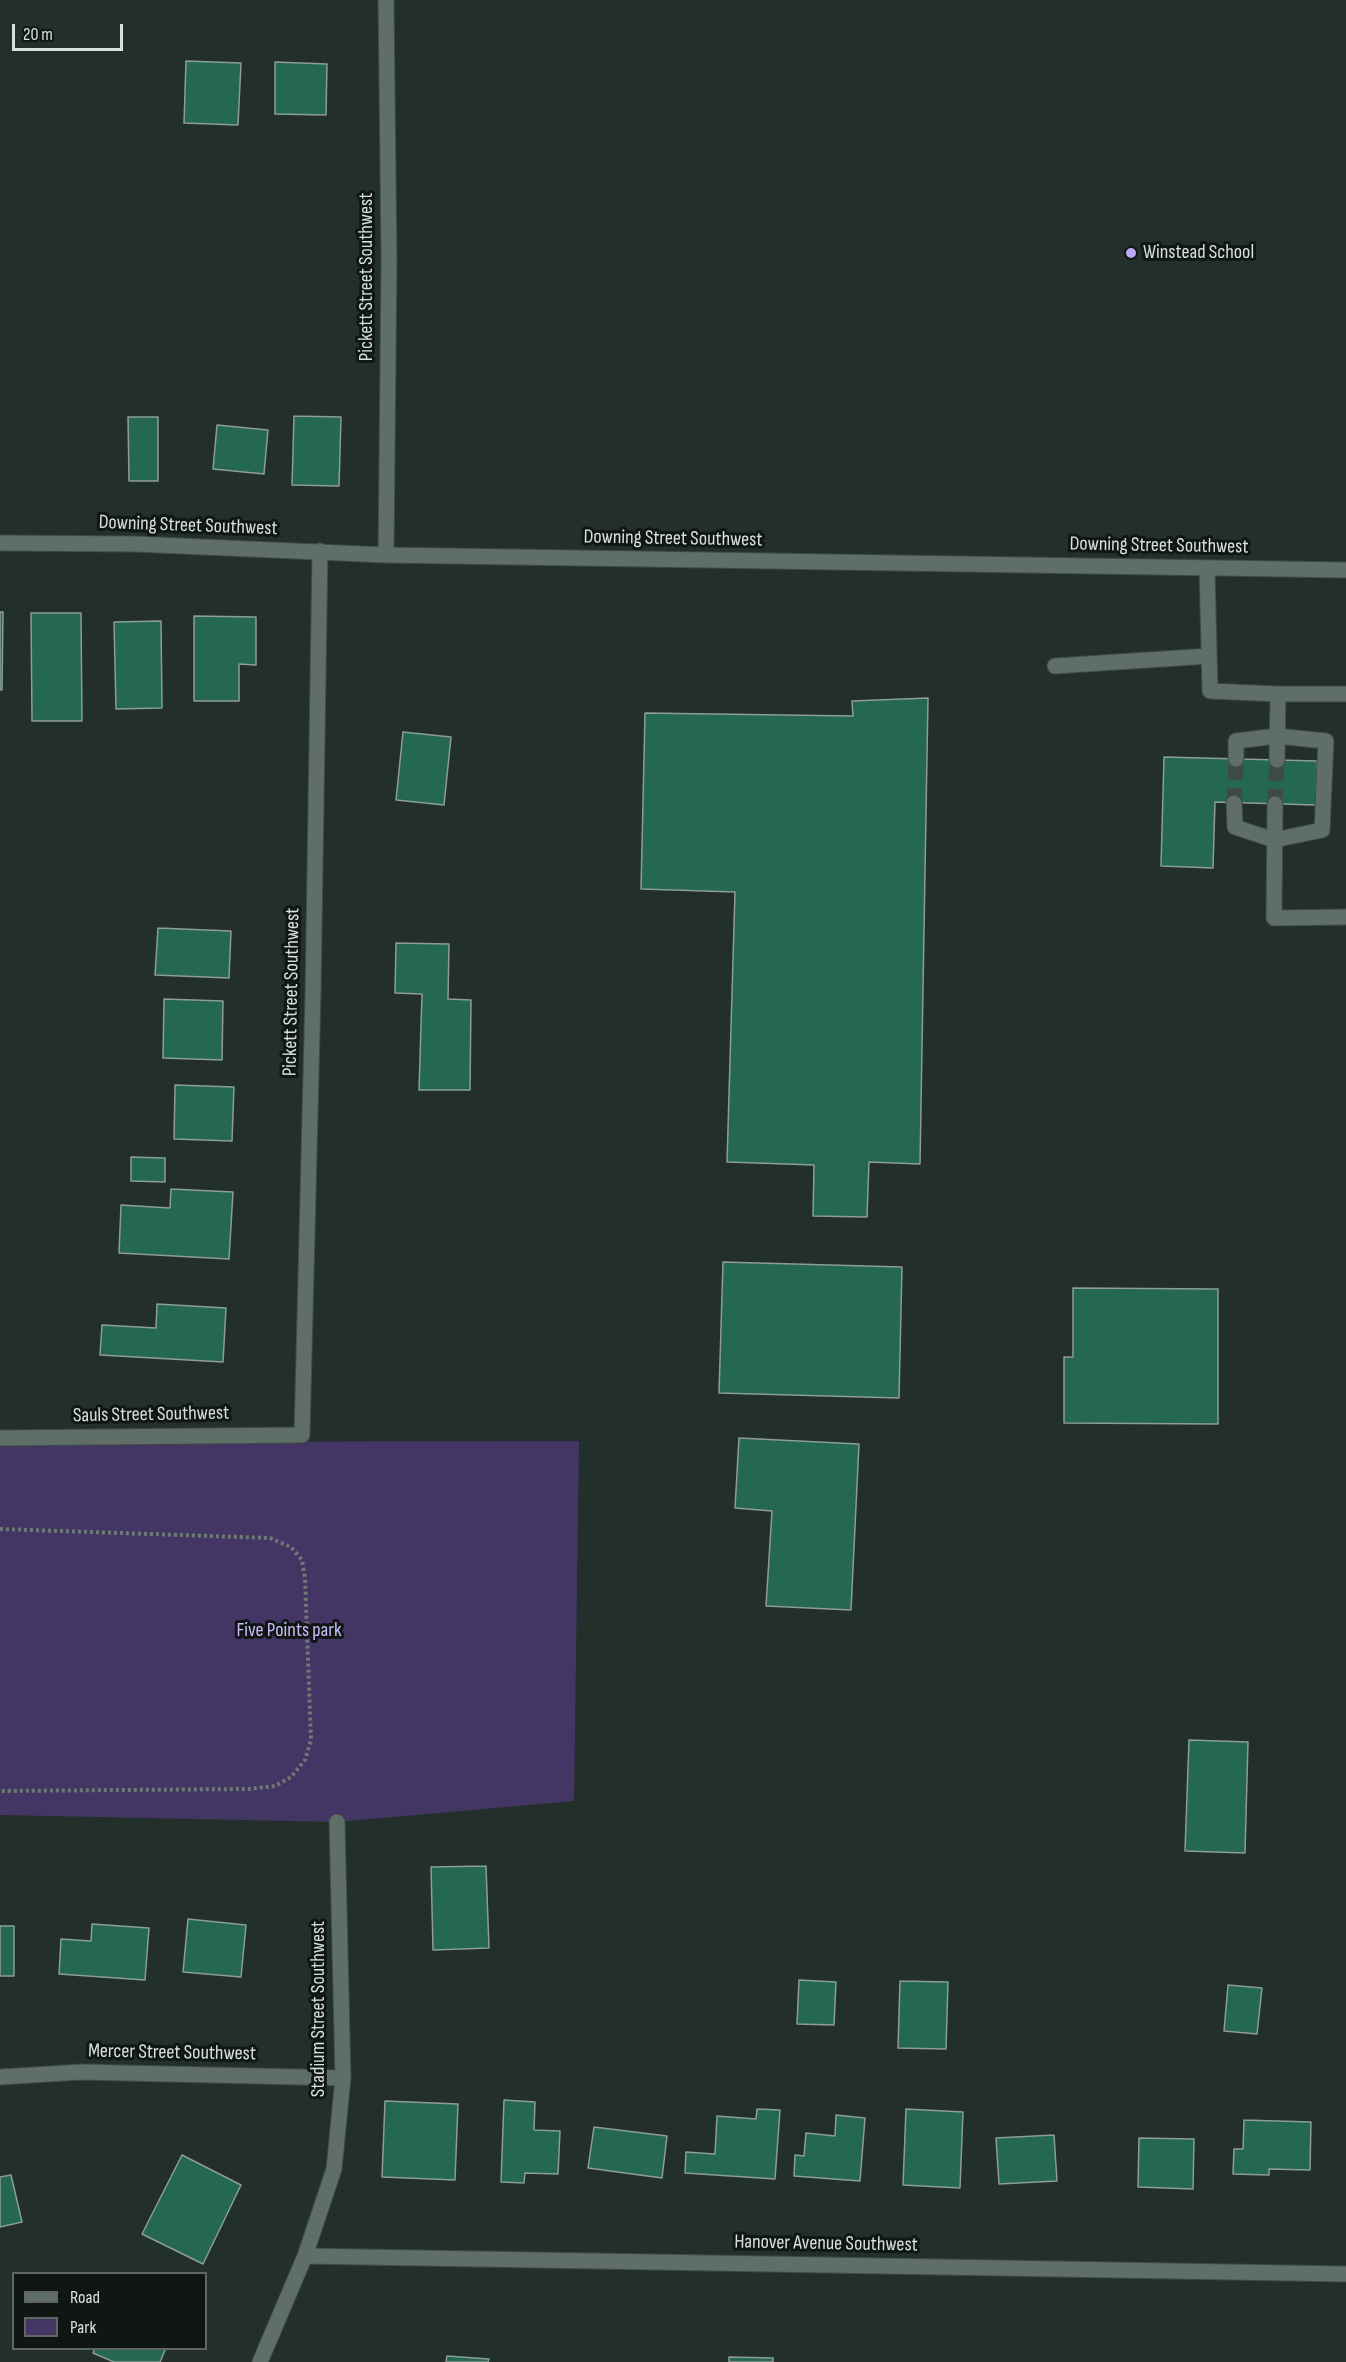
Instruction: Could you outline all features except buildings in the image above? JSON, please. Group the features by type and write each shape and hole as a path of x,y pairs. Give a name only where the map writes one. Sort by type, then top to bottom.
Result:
{"street":[{"name":"Pickett Street Southwest","path":"386,0 389,260 386,555"},
{"name":"Downing Street Southwest","path":"0,543 135,544 386,555 1346,570"},
{"name":"Pickett Street Southwest","path":"302,1435 313,994 320,551"},
{"path":"1207,568 1210,691 1346,694"},
{"path":"1054,666 1209,656"},
{"path":"1277,760 1278,694"},
{"path":"1234,803 1235,827 1274,840 1322,830 1326,741 1277,736 1236,741 1236,759"},
{"path":"1275,804 1274,918 1346,917"},
{"name":"Sauls Street Southwest","path":"0,1438 302,1435"},
{"name":"Stadium Street Southwest","path":"260,2362 306,2256 334,2169 343,2078 337,1822"},
{"name":"Mercer Street Southwest","path":"0,2077 81,2072 343,2078"},
{"name":"Hanover Avenue Southwest","path":"306,2256 1346,2274"}],"path":[{"path":"0,1529 270,1538 291,1546 302,1560 305,1578 311,1740 305,1760 291,1778 275,1786 248,1789 0,1791"}],"green space":[{"name":"Five Points park","path":"579,1441 574,1801 337,1822 0,1815 0,1442"}],"tunnel":[{"path":"1234,803 1236,759"},
{"path":"1275,804 1277,760"}],"place":[{"name":"Winstead School","path":"1131,253"}]}
